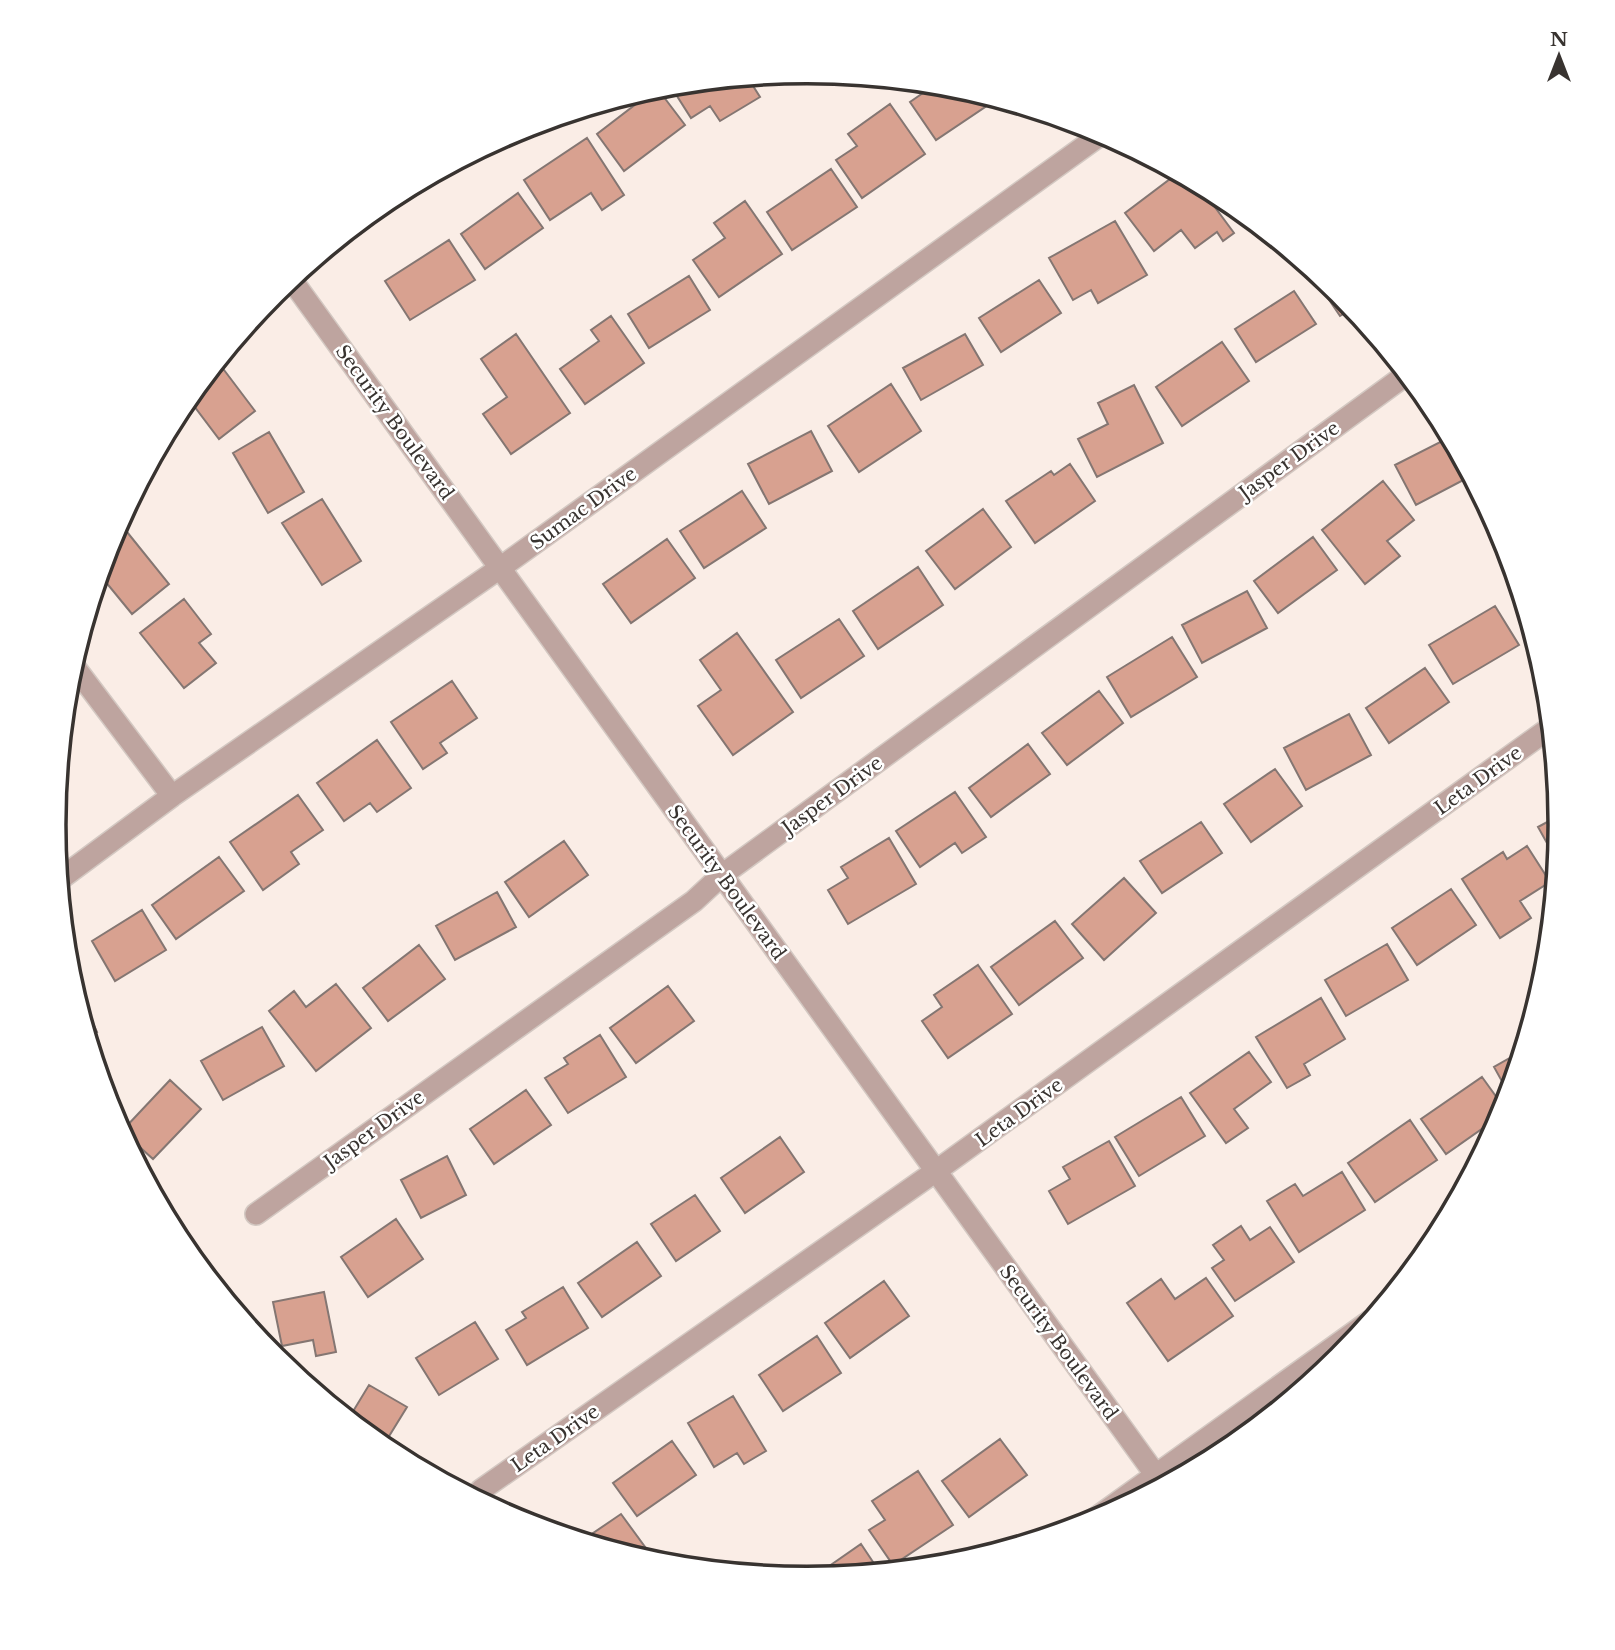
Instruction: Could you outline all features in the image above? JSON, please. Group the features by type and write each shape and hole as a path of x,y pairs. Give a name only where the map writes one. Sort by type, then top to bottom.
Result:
{"street":[{"name":"Sumac Drive","path":"68,873 172,796 500,568 1092,141"},
{"name":"Security Boulevard","path":"298,288 1158,1478"},
{"name":"Jasper Drive","path":"256,1214 694,901 722,875 1399,380"},
{"path":"82,677 172,796"},
{"name":"Leta Drive","path":"481,1490 936,1171 1543,733"},
{"path":"1172,1470 1324,1356"}],"building":[{"path":"753,86 760,97 720,121 710,106 691,118 677,96"},
{"path":"923,93 986,106 936,140 910,102"},
{"path":"664,98 685,125 624,171 597,134 636,104"},
{"path":"890,104 925,154 862,198 836,160 857,146 848,134"},
{"path":"587,138 624,195 602,210 591,193 550,220 524,180"},
{"path":"831,169 857,207 792,250 767,212"},
{"path":"1170,179 1214,206 1234,233 1223,241 1217,232 1195,248 1181,230 1154,251 1125,213"},
{"path":"518,193 543,228 485,269 461,234"},
{"path":"745,201 782,254 719,297 693,260 725,238 714,223"},
{"path":"1115,221 1147,275 1098,303 1091,290 1073,300 1049,258"},
{"path":"449,240 475,280 410,320 385,281"},
{"path":"689,276 710,310 649,348 628,314"},
{"path":"1039,280 1061,313 1001,352 979,318"},
{"path":"1294,291 1316,324 1256,362 1235,329"},
{"path":"1328,298 1343,314 1340,316"},
{"path":"611,316 644,363 585,404 560,369 599,341 591,330"},
{"path":"516,334 570,413 511,454 483,414 507,397 481,359"},
{"path":"965,334 983,365 921,400 903,368"},
{"path":"1222,342 1249,381 1182,426 1156,387"},
{"path":"224,369 255,411 219,439 195,407"},
{"path":"891,384 921,431 859,472 828,426"},
{"path":"1134,385 1163,443 1097,477 1078,439 1108,424 1098,403"},
{"path":"811,431 832,471 769,504 748,464"},
{"path":"269,432 304,492 268,513 233,453"},
{"path":"1441,442 1463,480 1416,505 1395,465"},
{"path":"1070,464 1095,501 1035,543 1006,501 1051,471 1054,475"},
{"path":"1383,481 1414,520 1387,541 1400,556 1365,584 1322,530"},
{"path":"742,491 766,528 704,568 680,531"},
{"path":"322,499 361,561 322,585 282,523"},
{"path":"983,509 1011,547 955,589 926,551"},
{"path":"127,532 169,584 132,614 107,584"},
{"path":"1313,537 1337,570 1278,613 1254,581"},
{"path":"667,539 695,578 631,623 603,584"},
{"path":"918,567 943,605 878,649 853,611"},
{"path":"1247,591 1267,628 1202,663 1182,625"},
{"path":"184,599 211,634 199,643 216,663 184,688 140,633"},
{"path":"1495,606 1519,645 1453,684 1429,645"},
{"path":"839,619 864,656 801,698 776,660"},
{"path":"737,633 793,712 733,755 698,706 721,690 700,660"},
{"path":"1172,637 1197,677 1131,717 1107,677"},
{"path":"1425,668 1449,702 1389,743 1366,708"},
{"path":"452,681 477,718 440,743 447,753 423,769 391,722"},
{"path":"1099,691 1123,723 1067,765 1042,733"},
{"path":"1349,714 1371,755 1306,790 1284,748"},
{"path":"377,740 411,788 377,812 370,803 344,821 317,783"},
{"path":"1028,744 1050,774 991,817 969,788"},
{"path":"1275,769 1302,806 1251,842 1224,804"},
{"path":"955,792 986,837 962,853 955,843 920,867 896,831"},
{"path":"298,795 323,830 291,852 299,864 263,890 230,842"},
{"path":"1201,822 1222,853 1162,893 1140,861"},
{"path":"1548,822 1548,844 1538,827"},
{"path":"889,838 916,884 848,924 828,890 848,878 841,867"},
{"path":"564,841 588,875 529,917 505,882"},
{"path":"1527,846 1547,877 1546,885 1520,901 1531,918 1500,938 1462,879 1503,852 1507,859"},
{"path":"219,857 244,891 176,939 152,905"},
{"path":"1124,878 1156,913 1104,960 1072,924"},
{"path":"1451,889 1476,925 1417,965 1392,928"},
{"path":"497,892 516,927 455,960 436,926"},
{"path":"142,910 166,950 115,981 92,941"},
{"path":"1055,921 1083,958 1019,1005 991,967"},
{"path":"1387,944 1408,980 1346,1016 1325,980"},
{"path":"419,945 445,979 388,1021 363,988"},
{"path":"978,965 1012,1014 948,1058 922,1021 942,1007 934,995"},
{"path":"336,984 371,1028 316,1071 269,1011 294,991 306,1007"},
{"path":"668,986 694,1021 636,1063 610,1028"},
{"path":"1321,998 1345,1039 1304,1064 1310,1075 1287,1088 1256,1037"},
{"path":"262,1027 284,1066 223,1100 201,1061"},
{"path":"600,1035 626,1077 568,1113 545,1078 568,1064 564,1058"},
{"path":"1249,1052 1271,1082 1234,1109 1248,1128 1226,1143 1190,1093"},
{"path":"1511,1057 1502,1082 1494,1067"},
{"path":"1482,1077 1496,1097 1484,1128 1446,1154 1421,1119"},
{"path":"170,1080 201,1109 153,1159 141,1148 129,1123"},
{"path":"526,1090 551,1125 494,1164 470,1129"},
{"path":"1181,1097 1205,1136 1139,1176 1115,1137"},
{"path":"1410,1120 1437,1160 1375,1202 1348,1163"},
{"path":"780,1137 804,1172 745,1213 721,1178"},
{"path":"1109,1141 1135,1186 1068,1224 1049,1191 1070,1179 1063,1167"},
{"path":"447,1156 466,1195 421,1218 401,1180"},
{"path":"1342,1172 1365,1210 1299,1252 1267,1201 1295,1184 1303,1196"},
{"path":"695,1195 720,1231 676,1261 651,1224"},
{"path":"396,1219 423,1259 368,1297 341,1257"},
{"path":"1241,1226 1250,1240 1270,1227 1294,1262 1235,1301 1212,1268 1224,1260 1213,1245"},
{"path":"637,1242 661,1276 602,1317 578,1283"},
{"path":"1206,1278 1233,1316 1168,1361 1127,1303 1161,1279 1175,1299"},
{"path":"884,1281 909,1316 850,1358 825,1323"},
{"path":"563,1287 588,1328 527,1365 506,1330 526,1318 522,1312"},
{"path":"324,1292 336,1352 316,1356 313,1340 282,1346 273,1302"},
{"path":"475,1322 498,1359 439,1395 416,1358"},
{"path":"817,1336 841,1373 783,1411 759,1375"},
{"path":"369,1385 407,1407 389,1436 353,1411"},
{"path":"733,1396 766,1451 744,1464 737,1453 714,1467 688,1423"},
{"path":"1000,1439 1027,1475 969,1517 942,1481"},
{"path":"672,1441 696,1475 637,1516 613,1483"},
{"path":"918,1471 953,1525 900,1560 890,1561 869,1530 885,1520 872,1501"},
{"path":"621,1514 646,1548 616,1541 592,1534"},
{"path":"861,1544 873,1563 856,1564 831,1565"}]}
